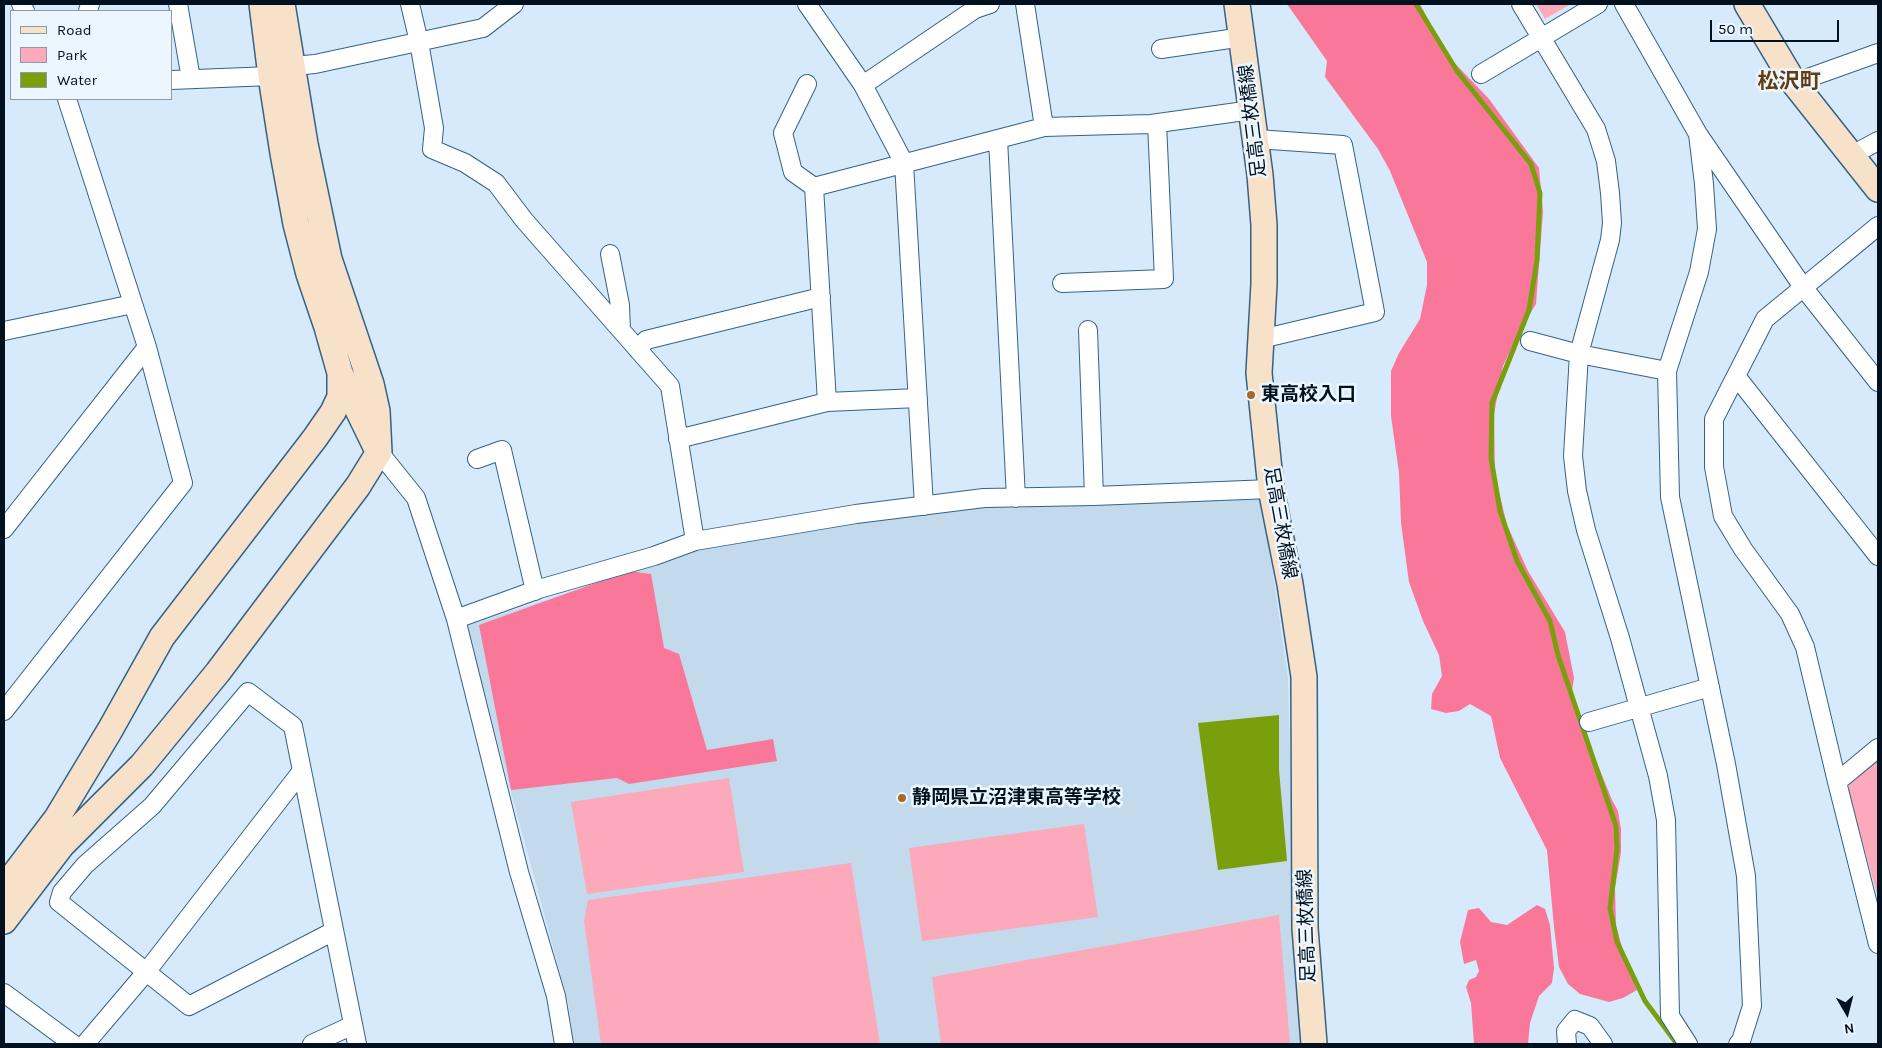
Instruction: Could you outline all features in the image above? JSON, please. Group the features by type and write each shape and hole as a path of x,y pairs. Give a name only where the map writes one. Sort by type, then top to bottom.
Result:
{"street":[{"path":"4,921 62,845 142,765 218,672 358,486 379,452 377,410 368,376 329,259 305,144 262,4"},
{"path":"282,4 282,153 296,224 309,274 340,373 379,452 416,498 456,619 519,872 556,996 564,1044"},
{"path":"410,4 419,42 434,128 432,149 465,163 496,183 524,220 670,386 695,541"},
{"path":"172,80 282,71 483,28 514,4"},
{"path":"807,4 863,85 904,164 924,506"},
{"path":"863,85 975,9 990,4"},
{"path":"1025,4 1044,127"},
{"name":"足高三枚橋線","path":"1237,4 1256,140 1264,225 1259,373 1271,488 1290,584 1304,677 1305,928 1314,1044"},
{"path":"1521,4 1596,129 1606,161 1612,223 1610,240 1579,354 1573,456 1577,491 1596,566 1620,638 1658,776 1666,820 1670,1016 1688,1044"},
{"path":"1481,74 1598,4"},
{"path":"1624,4 1698,134 1804,287 1878,382"},
{"path":"1748,4 1794,82 1878,189"},
{"path":"176,10 191,79"},
{"path":"1162,49 1243,37"},
{"path":"1794,82 1878,53"},
{"path":"807,84 783,133 793,172 814,186 1044,127 1157,123 1252,110"},
{"path":"4,711 183,483 147,347 67,100"},
{"path":"1062,283 1164,279 1157,123"},
{"path":"1698,134 1704,184 1706,229 1699,272 1667,371 1670,497 1726,764 1746,876 1752,1006 1744,1043"},
{"path":"998,139 1016,498"},
{"path":"1256,140 1343,145 1375,312 1261,339"},
{"path":"1852,156 1878,141"},
{"path":"814,186 827,402"},
{"path":"1878,226 1765,319 1714,419 1714,467 1723,516 1743,549 1790,614 1805,647 1878,944"},
{"path":"610,254 620,305 621,330"},
{"path":"638,350 646,340 821,297"},
{"path":"4,331 134,304"},
{"path":"1088,330 1094,496"},
{"path":"1530,341 1579,354 1667,371"},
{"path":"4,529 147,347"},
{"path":"4,888 56,818 110,730 162,637 333,412 340,397 340,373"},
{"path":"1736,376 1878,556"},
{"path":"678,439 827,402 918,398"},
{"path":"477,459 502,450 535,591"},
{"path":"456,619 535,591 654,556 695,541 856,514 984,498 1094,496 1271,488"},
{"path":"1589,722 1710,687"},
{"path":"334,931 189,1006 60,902 62,892 85,864 152,806 248,692 293,726 357,1044"},
{"path":"1837,782 1878,748"},
{"path":"85,1044 147,972 301,772"},
{"path":"4,993 73,1044"},
{"path":"1567,1044 1566,1031 1575,1020 1590,1026 1603,1044"},
{"path":"312,1044 353,1025"}],"shaded area":[{"path":"1287,4 1420,4 1446,54 1489,99 1539,168 1543,212 1536,304 1520,330 1503,366 1494,414 1495,475 1507,525 1528,571 1565,632 1574,678 1571,698 1618,811 1621,829 1621,852 1615,888 1616,925 1628,969 1637,990 1623,998 1609,1002 1580,994 1568,984 1559,967 1547,850 1500,758 1491,716 1470,704 1459,711 1446,713 1431,709 1432,694 1442,676 1439,655 1423,621 1409,582 1401,523 1399,473 1391,416 1391,371 1399,353 1420,319 1427,285 1427,262 1390,171 1378,149 1325,77 1327,61"},
{"name":"静岡県立沼津東高等学校","path":"1262,498 1288,679 1294,917 1302,1044 574,1044 568,1002 466,626 695,551 863,521 986,506"},
{"path":"629,571 651,574 664,648 679,654 707,750 773,739 777,761 629,784 617,778 511,790 479,625"},
{"path":"1537,905 1545,909 1550,925 1554,968 1552,983 1539,996 1530,1023 1528,1044 1474,1044 1471,1003 1466,987 1469,980 1476,977 1479,971 1476,960 1464,964 1460,942 1468,910 1479,908 1491,922 1507,925"}],"green space":[{"path":"1536,4 1571,4 1545,19"},
{"path":"1878,758 1878,898 1848,790 1851,780"},
{"path":"729,778 744,872 587,894 571,802"},
{"path":"1084,824 1098,917 922,941 909,848"},
{"path":"851,863 880,1044 601,1044 584,921 588,900"},
{"path":"1279,915 1290,1044 941,1044 932,977"}],"water":[{"path":"1279,715 1279,770 1287,861 1218,870 1198,723"}],"waterway":[{"path":"1416,4 1457,71 1531,164 1540,193 1537,260 1529,310 1492,403 1491,458 1500,511 1517,561 1550,621 1558,655 1616,826 1617,849 1610,908 1617,942 1645,1001 1677,1044"}],"place":[{"name":"東高校入口","path":"1251,395"},
{"name":"静岡県立沼津東高等学校","path":"902,798"}],"district":[{"name":"松沢町","path":"1789,82"}]}
